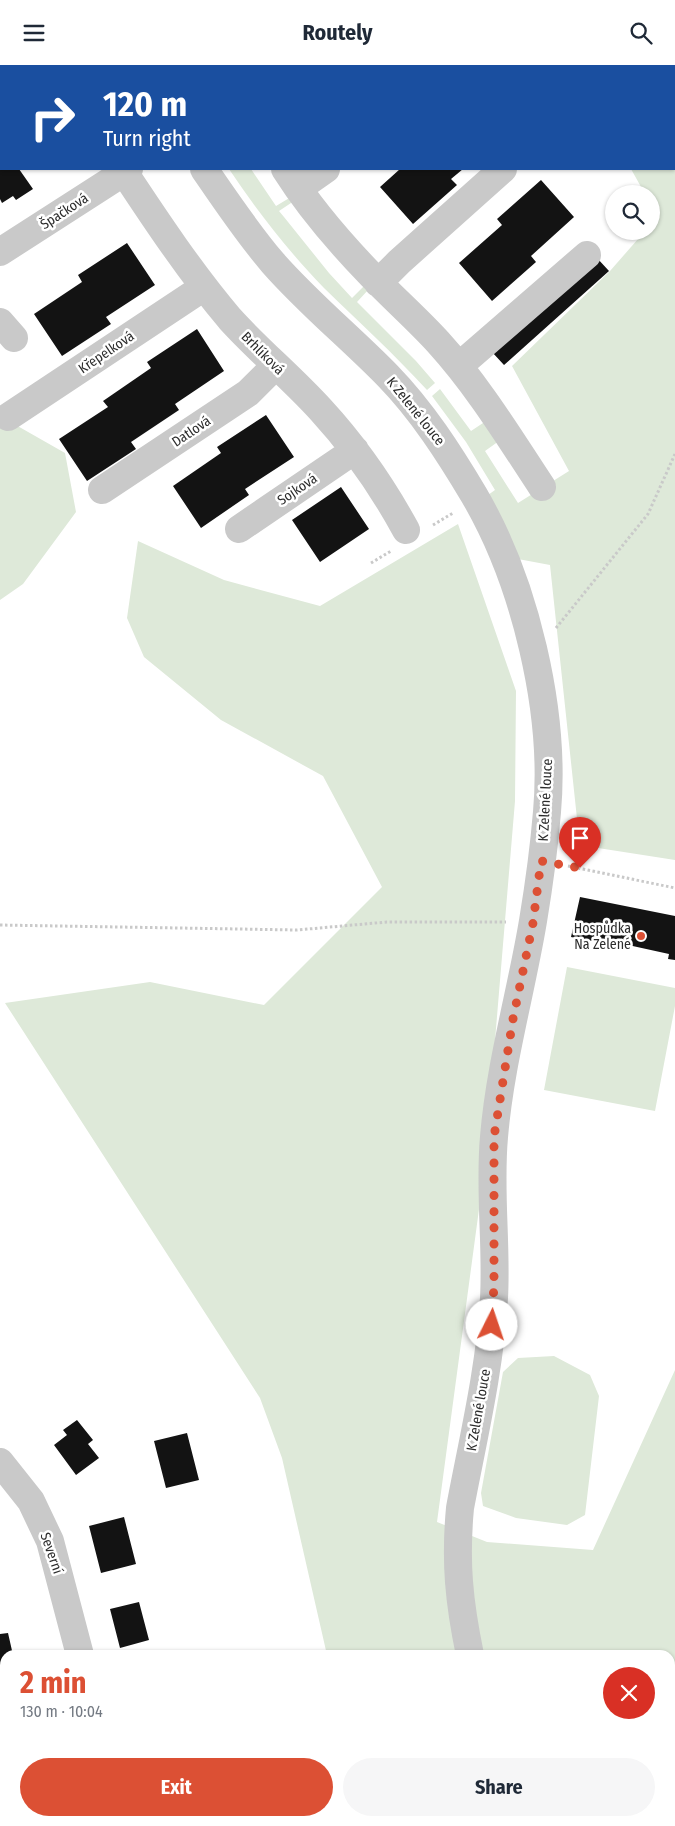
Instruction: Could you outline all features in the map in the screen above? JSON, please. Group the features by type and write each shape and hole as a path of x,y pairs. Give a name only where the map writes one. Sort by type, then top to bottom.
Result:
{"street":[{"name":"Špačková","path":"0,252 126,170"},
{"name":"Brhlíková","path":"126,170 204,287 236,325 319,408 355,450 380,485 406,530"},
{"name":"K Zelené louce","path":"205,170 233,211 274,264 301,293 389,377 418,411 447,450 476,499 503,556 522,609 534,655 544,709 548,757 548,809 533,923 511,1028 494,1137 492,1325 460,1508 457,1557 458,1585 461,1614 469,1650"},
{"path":"322,170 292,178 327,225 378,283 438,341 495,414 542,487"},
{"path":"378,283 503,170"},
{"path":"458,366 587,255"},
{"name":"Křepelková","path":"8,417 204,287"},
{"name":"Datlová","path":"102,490 248,393 276,366"},
{"name":"Sojková","path":"239,529 355,450"},
{"name":"Severní","path":"0,1463 31,1501 50,1541 79,1650"}],"path":[{"path":"534,655 648,514 675,454"},
{"path":"541,861 675,888"},
{"path":"0,925 297,930 387,922 533,923"}],"green space":[{"path":"230,170 252,170 276,206 291,197 294,201 279,211 329,273 352,298 365,285 369,289 357,302 416,361 435,383 427,390 324,288 298,260"},
{"path":"632,170 675,170 675,860 598,848 578,828 550,565 518,559 488,495 495,490 466,442 432,396 440,389 471,431 486,421 499,441 485,451 518,503 569,471 512,366 610,271 637,240 660,240 660,185 640,185"},
{"path":"0,416 65,453 76,512 23,584 0,600"},
{"path":"458,524 516,691 515,801 484,1172 437,1522 487,1542 593,1550 675,1370 675,1650 326,1650 282,1458 260,1398 5,1003 150,982 264,1005 382,887 323,776 221,720 144,657 127,618 138,541 224,580 320,606"},
{"path":"567,967 675,988 675,1006 655,1111 544,1090"},
{"path":"554,1356 590,1375 599,1396 585,1515 567,1525 516,1518 483,1506 481,1493 503,1372 518,1358"}],"building":[{"path":"0,170 20,170 33,189 16,200 13,196 2,203 0,199"},
{"path":"399,170 462,170 451,179 457,185 413,224 380,187"},
{"path":"541,180 574,217 531,256 536,262 492,301 459,263 502,225 497,219"},
{"path":"127,243 155,285 106,317 111,324 62,356 34,314 82,282 78,275"},
{"path":"597,258 609,271 504,365 492,352"},
{"path":"197,329 224,371 175,404 179,410 131,442 136,449 87,481 59,439 108,407 103,401 151,368 147,362"},
{"path":"266,415 294,457 245,489 249,495 201,528 173,486 221,453 217,447"},
{"path":"341,487 369,529 320,562 292,520"},
{"path":"580,897 675,916 675,960 668,959 669,954 619,943 618,946 571,937"},
{"path":"77,1420 93,1440 88,1444 99,1458 76,1475 54,1445 67,1435 63,1430"},
{"path":"187,1433 199,1480 166,1488 154,1441"},
{"path":"124,1517 136,1564 101,1573 89,1526"},
{"path":"139,1602 149,1640 120,1648 110,1609"},
{"path":"8,1633 12,1650 0,1650 0,1634"}],"place":[{"name":"Hospůdka Na Zelené","path":"641,936"}],"route":[{"path":"492,1325 494,1295 494,1137 513,1019 533,923 541,861 580,868"}]}
